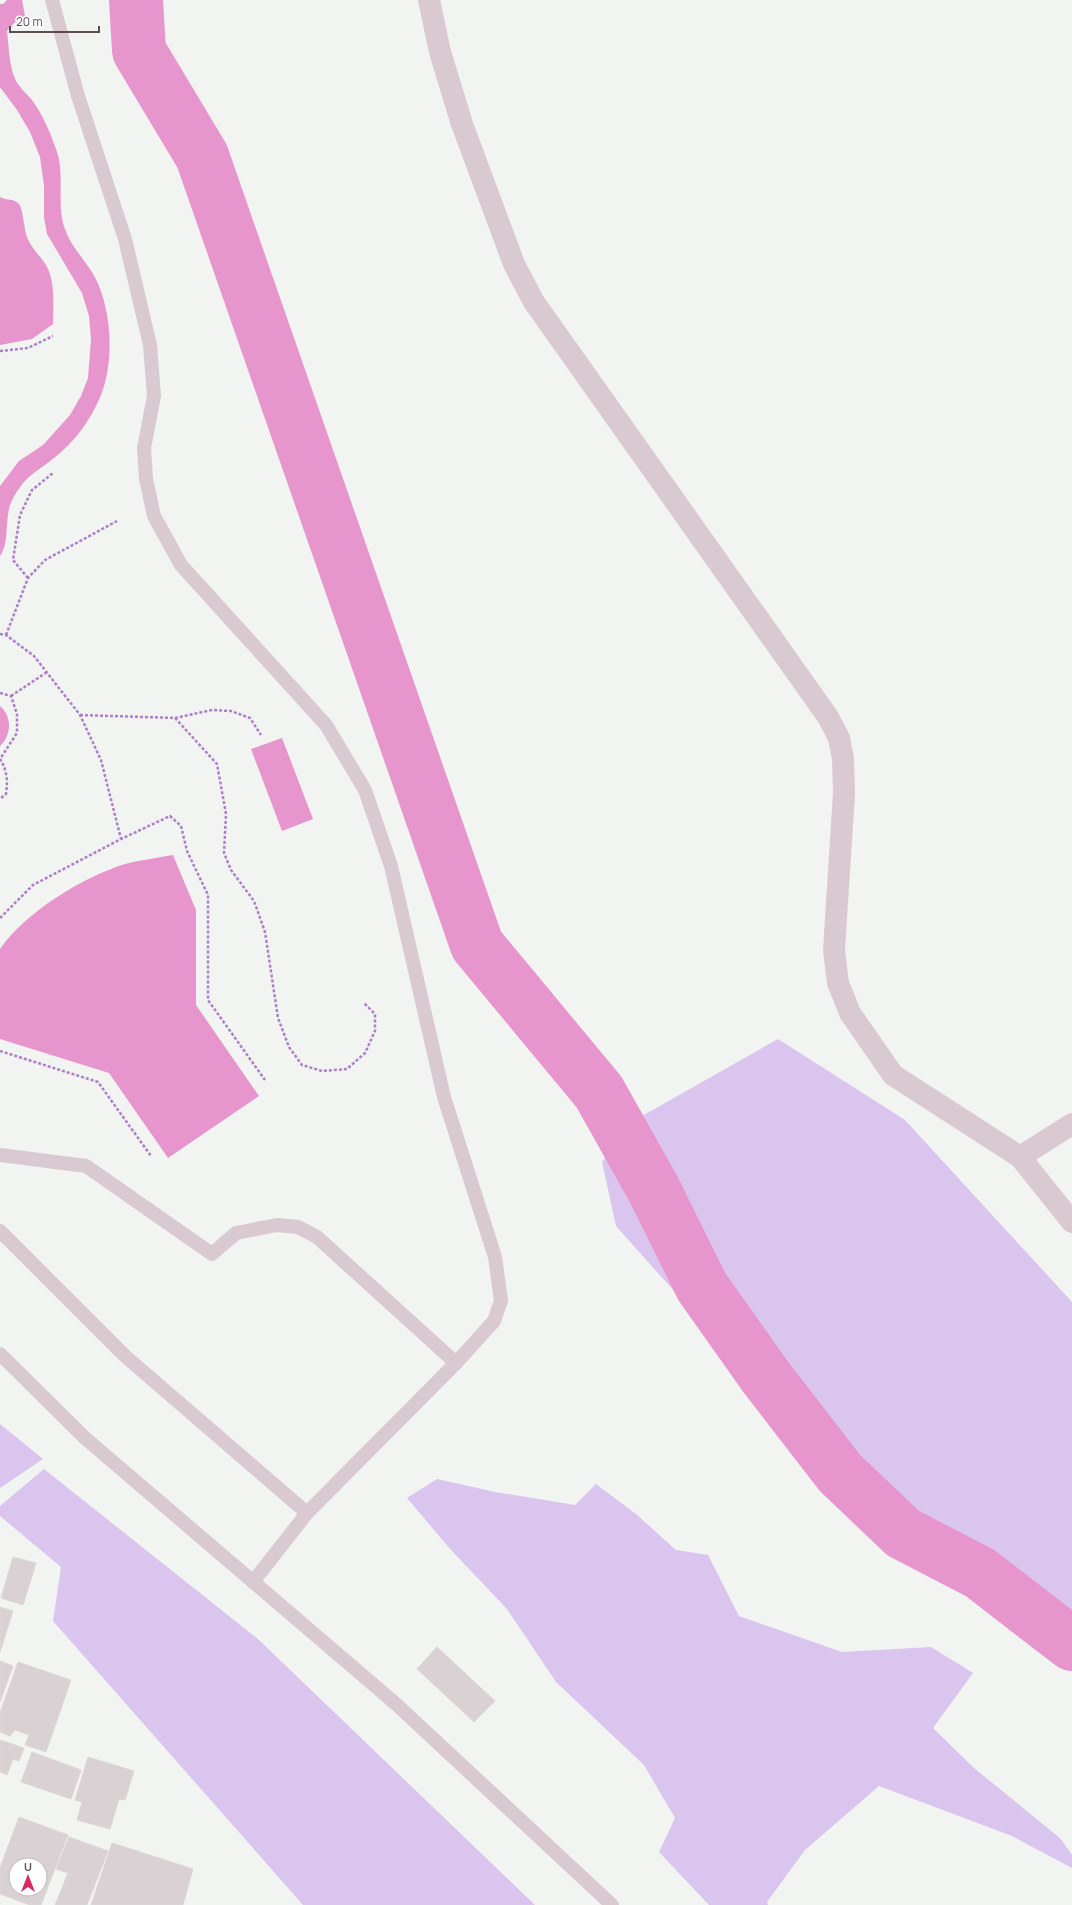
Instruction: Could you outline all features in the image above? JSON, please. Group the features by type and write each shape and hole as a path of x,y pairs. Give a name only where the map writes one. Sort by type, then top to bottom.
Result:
{"street":[{"path":"429,0 440,52 462,124 514,264 534,302 828,717 839,738 843,759 844,793 834,950 838,983 850,1013 893,1075 1020,1157 1072,1222"},
{"path":"1020,1157 1072,1124"}],"lane":[{"path":"52,0 78,96 125,239 150,345 154,396 144,448 146,479 154,516 182,565 326,725 365,790 391,866 444,1097 495,1257 500,1301 494,1321 456,1363 307,1513 254,1582"},
{"path":"0,1155 86,1166 212,1254 236,1233 277,1225 298,1227 317,1237 456,1363"},
{"path":"0,1231 125,1356 307,1513"},
{"path":"0,1354 85,1438 396,1704 612,1905"}],"path":[{"path":"0,351 28,348 53,336"},
{"path":"28,578 13,560 20,515 32,490 53,473"},
{"path":"6,636 28,578 45,560 117,520"},
{"path":"0,634 6,636 34,656 80,715 101,760 121,839"},
{"path":"0,693 11,696 47,672"},
{"path":"0,799 6,794 7,786 6,767 0,759 17,733 17,714 11,696"},
{"path":"80,715 175,718 212,710 231,711 250,718 261,735"},
{"path":"175,718 218,764 226,814 224,853 231,870 254,901 265,932 278,1018 290,1047 302,1065 322,1071 347,1069 365,1053 375,1031 375,1014 364,1003"},
{"path":"0,918 33,885 121,839 170,816 182,826 187,851 208,896 208,1000 265,1080"},
{"path":"0,1051 98,1082 151,1156"}],"shaded area":[{"path":"7,0 22,0 25,16 14,23 7,31 12,70 18,84 40,112 55,145 60,171 62,220 72,244 96,278 104,300 110,346 109,361 103,391 93,412 67,447 27,478 18,490 9,507 6,541 3,552 0,556 0,486 19,461 43,445 70,415 81,396 88,378 91,339 89,316 82,293 47,234 44,218 44,186 40,157 30,132 17,110 0,87 0,4 3,4"},
{"path":"0,197 15,201 19,204 27,237 32,247 48,268 52,284 53,324 32,339 0,345"},
{"path":"0,706 7,715 9,726 7,737 0,746"},
{"path":"282,738 313,819 282,831 251,749"},
{"path":"173,855 196,910 196,1005 259,1096 168,1158 109,1073 0,1039 0,949 24,922 73,887 108,870 125,864"},
{"path":"778,1039 905,1120 1072,1302 1072,1672 970,1561 880,1510 776,1409 749,1342 683,1301 616,1226 602,1162 635,1120"},
{"path":"0,1424 43,1459 0,1488"},
{"path":"44,1469 259,1640 535,1905 303,1905 53,1621 61,1567 0,1516 0,1506"},
{"path":"437,1479 495,1492 575,1505 596,1484 636,1514 676,1550 708,1555 739,1616 842,1652 931,1647 973,1673 933,1728 974,1768 1060,1838 1072,1855 1072,1868 1012,1836 879,1786 805,1850 767,1902 768,1905 709,1905 659,1852 675,1818 644,1765 556,1682 507,1609 451,1550 407,1498"}],"building":[{"path":"13,1557 36,1563 23,1605 1,1598"},
{"path":"0,1607 13,1611 0,1652"},
{"path":"437,1647 495,1701 474,1722 417,1669"},
{"path":"0,1661 13,1666 0,1702"},
{"path":"18,1662 71,1680 46,1752 25,1745 29,1735 15,1730 10,1736 0,1732 0,1713"},
{"path":"0,1740 24,1748 19,1761 13,1759 7,1775 0,1772"},
{"path":"32,1752 81,1770 71,1799 21,1782"},
{"path":"88,1757 134,1771 125,1800 119,1799 110,1829 77,1820 82,1802 75,1800"},
{"path":"19,1817 68,1835 48,1887 48,1857 8,1857 8,1897 0,1894 0,1868"},
{"path":"69,1837 108,1851 87,1905 55,1905 68,1873 56,1869"},
{"path":"112,1843 193,1869 183,1905 91,1905"},
{"path":"8,1897 44,1897 41,1905 30,1905"}],"waterway":[{"path":"136,0 139,51 202,156 477,945 599,1092 654,1190 702,1287 765,1376 840,1473 903,1533 980,1573 1072,1644"}]}
